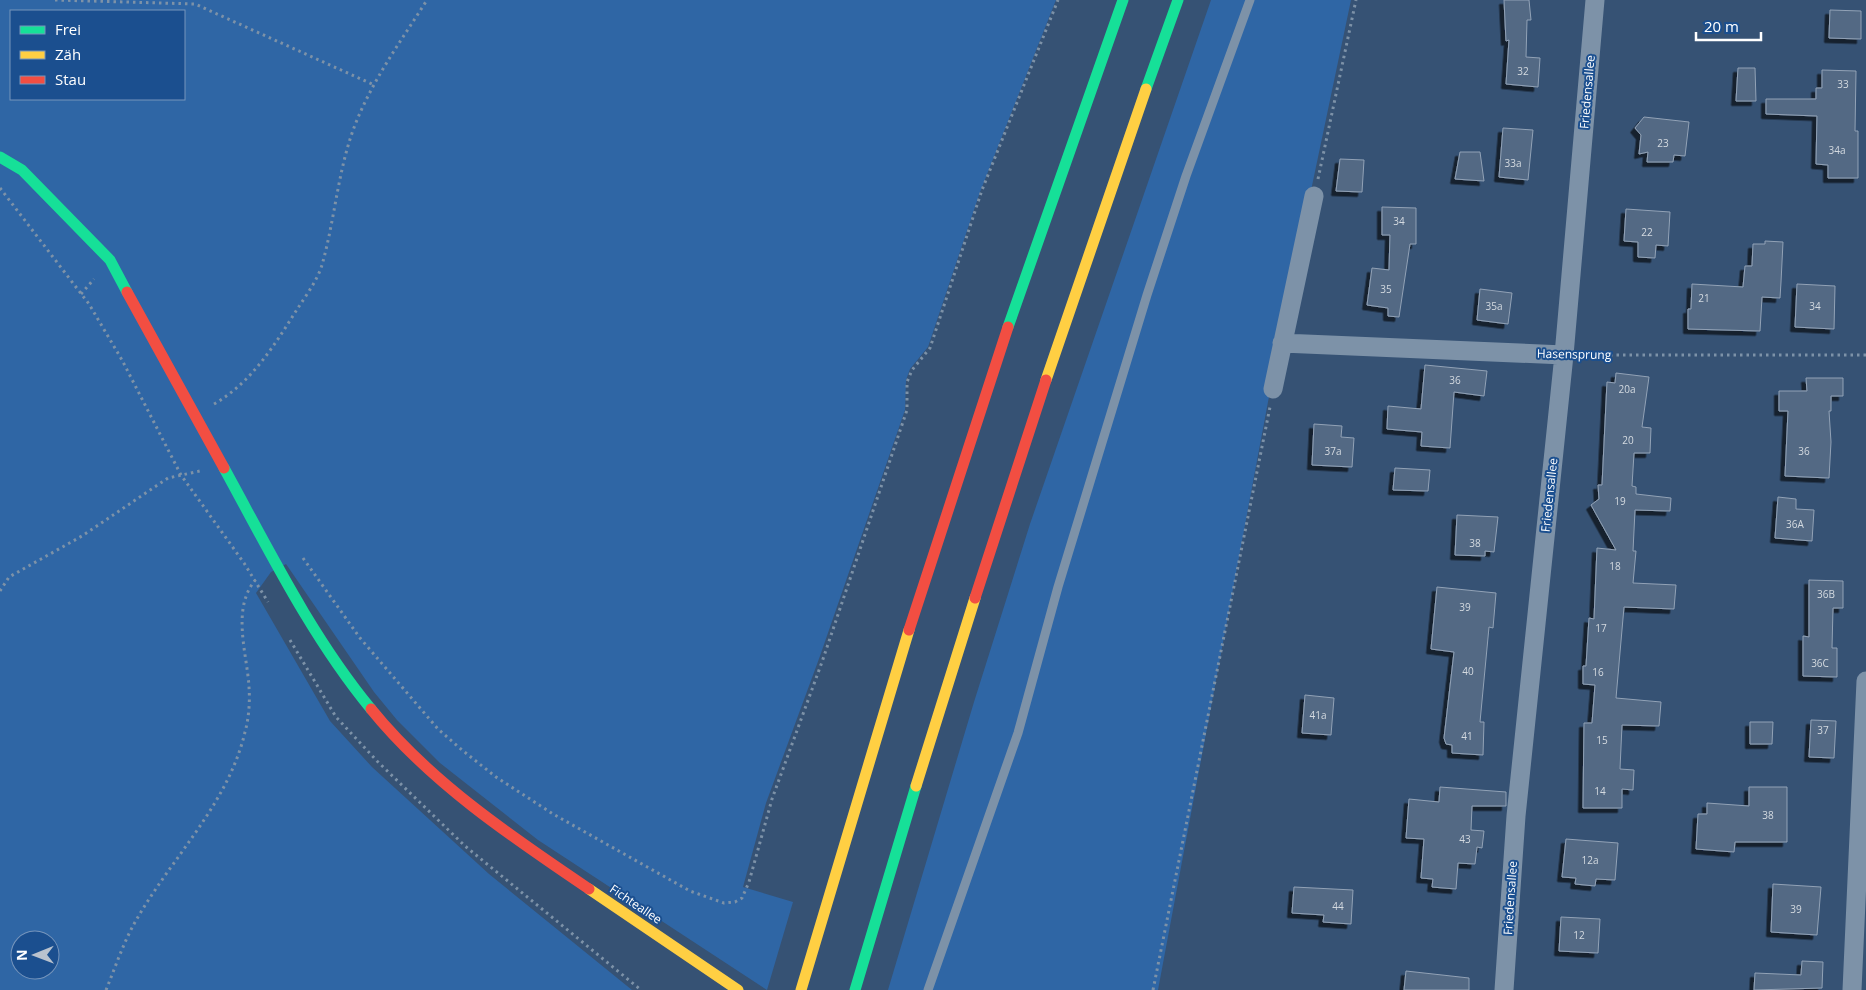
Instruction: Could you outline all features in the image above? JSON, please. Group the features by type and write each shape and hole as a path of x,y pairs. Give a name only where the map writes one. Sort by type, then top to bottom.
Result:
{"main road":[{"path":"801,990 865,770 924,584 1018,296 1123,0"},
{"path":"855,990 924,759 1029,425 1106,200 1178,0"},
{"name":"Fichteallee","path":"0,157 22,170 110,260 307,619 354,689 390,733 459,795 519,840 738,990"}],"street":[{"name":"Friedensallee","path":"1504,990 1516,816 1564,355 1595,0"},
{"path":"1273,389 1314,196"},
{"name":"Hasensprung","path":"1282,344 1564,355"},
{"path":"1852,990 1866,680"}],"lane":[{"path":"928,990 1018,734 1058,588 1146,295 1186,176 1250,0"}],"path":[{"path":"55,0 195,4 372,84"},
{"path":"196,415 224,399 241,385 268,353 307,295 321,268 347,152 372,84 426,0"},
{"path":"106,990 134,924 226,786 240,756 248,722 249,687 242,620 246,598 255,580 274,560 287,553 299,554 360,638 438,729 496,776 553,814 690,891 724,903 735,902 742,898 749,882 772,799 822,662 907,410 908,382 912,370 930,348 982,190 1058,0"},
{"path":"1314,196 1356,0"},
{"path":"0,188 89,304 122,360 181,475 255,580 270,605"},
{"name":"Hasensprung","path":"1564,355 1866,356"},
{"path":"1153,990 1273,389"},
{"path":"0,591 9,577 82,536 168,478 223,466"},
{"path":"289,639 336,716 377,761 465,846 640,990"}],"shaded area":[{"path":"0,0 1056,0 980,192 928,347 910,369 906,380 905,410 820,656 766,803 743,887 793,902 767,990 538,840 440,763 397,720 374,692 286,564 271,572 256,593 330,721 372,767 489,874 632,990 0,990"},
{"path":"1211,0 1351,0 1279,343 1158,990 888,990 974,702 1030,524"}],"building":[{"path":"1504,0 1529,0 1531,20 1527,20 1526,57 1540,58 1538,87 1506,84 1509,40 1506,41"},
{"path":"1830,10 1861,11 1861,39 1829,38"},
{"path":"1738,68 1755,68 1756,101 1736,101"},
{"path":"1822,70 1856,71 1855,131 1858,131 1858,178 1828,178 1828,165 1816,164 1817,116 1766,114 1766,99 1816,99 1816,88 1822,88"},
{"path":"1644,117 1689,122 1685,156 1674,155 1673,162 1647,162 1648,152 1639,154 1641,135 1635,128"},
{"path":"1503,128 1533,130 1528,180 1499,177"},
{"path":"1460,152 1480,152 1484,181 1455,179"},
{"path":"1340,159 1364,160 1362,192 1336,191"},
{"path":"1382,207 1416,208 1416,244 1410,244 1399,317 1388,316 1388,308 1367,305 1372,268 1389,270 1390,235 1382,235"},
{"path":"1626,209 1670,212 1668,246 1656,245 1655,258 1638,257 1638,242 1624,241"},
{"path":"1765,241 1783,242 1781,282 1780,298 1762,297 1760,331 1688,329 1688,309 1691,309 1692,284 1743,287 1745,266 1752,266 1753,244 1765,244"},
{"path":"1797,284 1835,286 1834,329 1795,327"},
{"path":"1480,289 1512,293 1508,324 1477,320"},
{"path":"1425,365 1487,371 1484,396 1454,392 1450,448 1421,446 1422,432 1387,429 1388,406 1421,409"},
{"path":"1616,373 1649,377 1642,427 1651,428 1650,453 1634,453 1632,486 1636,487 1636,494 1671,498 1670,511 1635,510 1633,551 1636,551 1633,583 1676,585 1674,609 1624,607 1616,698 1661,702 1659,726 1622,725 1620,769 1634,770 1633,790 1622,789 1622,808 1583,808 1584,723 1592,723 1595,685 1583,684 1583,666 1586,666 1589,618 1594,619 1597,548 1616,550 1591,505 1599,499 1598,485 1602,485 1607,382 1615,383"},
{"path":"1806,378 1843,378 1843,396 1831,396 1831,411 1829,411 1831,442 1829,478 1785,476 1788,411 1779,411 1779,391 1807,391"},
{"path":"1314,424 1342,426 1341,437 1354,438 1352,467 1312,465"},
{"path":"1395,468 1430,470 1428,491 1393,490"},
{"path":"1778,497 1796,499 1796,509 1814,510 1812,541 1775,538"},
{"path":"1457,515 1498,517 1494,552 1485,551 1485,556 1455,555"},
{"path":"1809,580 1843,581 1843,608 1833,608 1832,648 1837,648 1837,677 1803,676 1803,636 1809,637"},
{"path":"1437,587 1496,593 1493,628 1489,627 1480,722 1484,722 1483,755 1452,753 1452,745 1446,744 1444,738 1454,652 1431,649"},
{"path":"1305,695 1334,698 1331,735 1302,733"},
{"path":"1811,720 1836,721 1834,758 1809,757"},
{"path":"1750,722 1773,722 1772,744 1750,744"},
{"path":"1440,787 1506,792 1506,806 1472,806 1471,830 1484,831 1482,848 1477,847 1475,864 1458,863 1456,889 1432,887 1433,879 1421,878 1424,839 1406,838 1409,799 1439,802"},
{"path":"1749,787 1787,787 1787,842 1735,842 1734,852 1696,849 1698,814 1707,814 1707,803 1749,806"},
{"path":"1566,839 1618,843 1615,880 1596,879 1595,886 1575,884 1576,878 1562,877"},
{"path":"1773,884 1821,887 1817,935 1771,932"},
{"path":"1294,887 1353,890 1351,924 1323,922 1324,915 1292,913"},
{"path":"1561,917 1600,919 1598,953 1559,951"},
{"path":"1802,961 1823,962 1822,988 1754,990 1755,973 1801,975"},
{"path":"1406,971 1469,978 1469,990 1404,990"}],"traffic: fast":[{"path":"1008,327 1123,0"},
{"path":"1146,89 1178,0"},
{"path":"0,157 22,170 110,260 127,292"},
{"path":"224,468 274,561 310,622 349,681 371,709"},
{"path":"855,990 916,786"}],"traffic: slow":[{"path":"1046,380 1146,89"},
{"path":"916,786 975,598"},
{"path":"801,990 909,630"},
{"path":"589,889 738,990"}],"traffic: jam":[{"path":"127,292 224,468"},
{"path":"909,630 1008,327"},
{"path":"975,598 1046,380"},
{"path":"371,709 419,761 473,807 589,889"}]}
